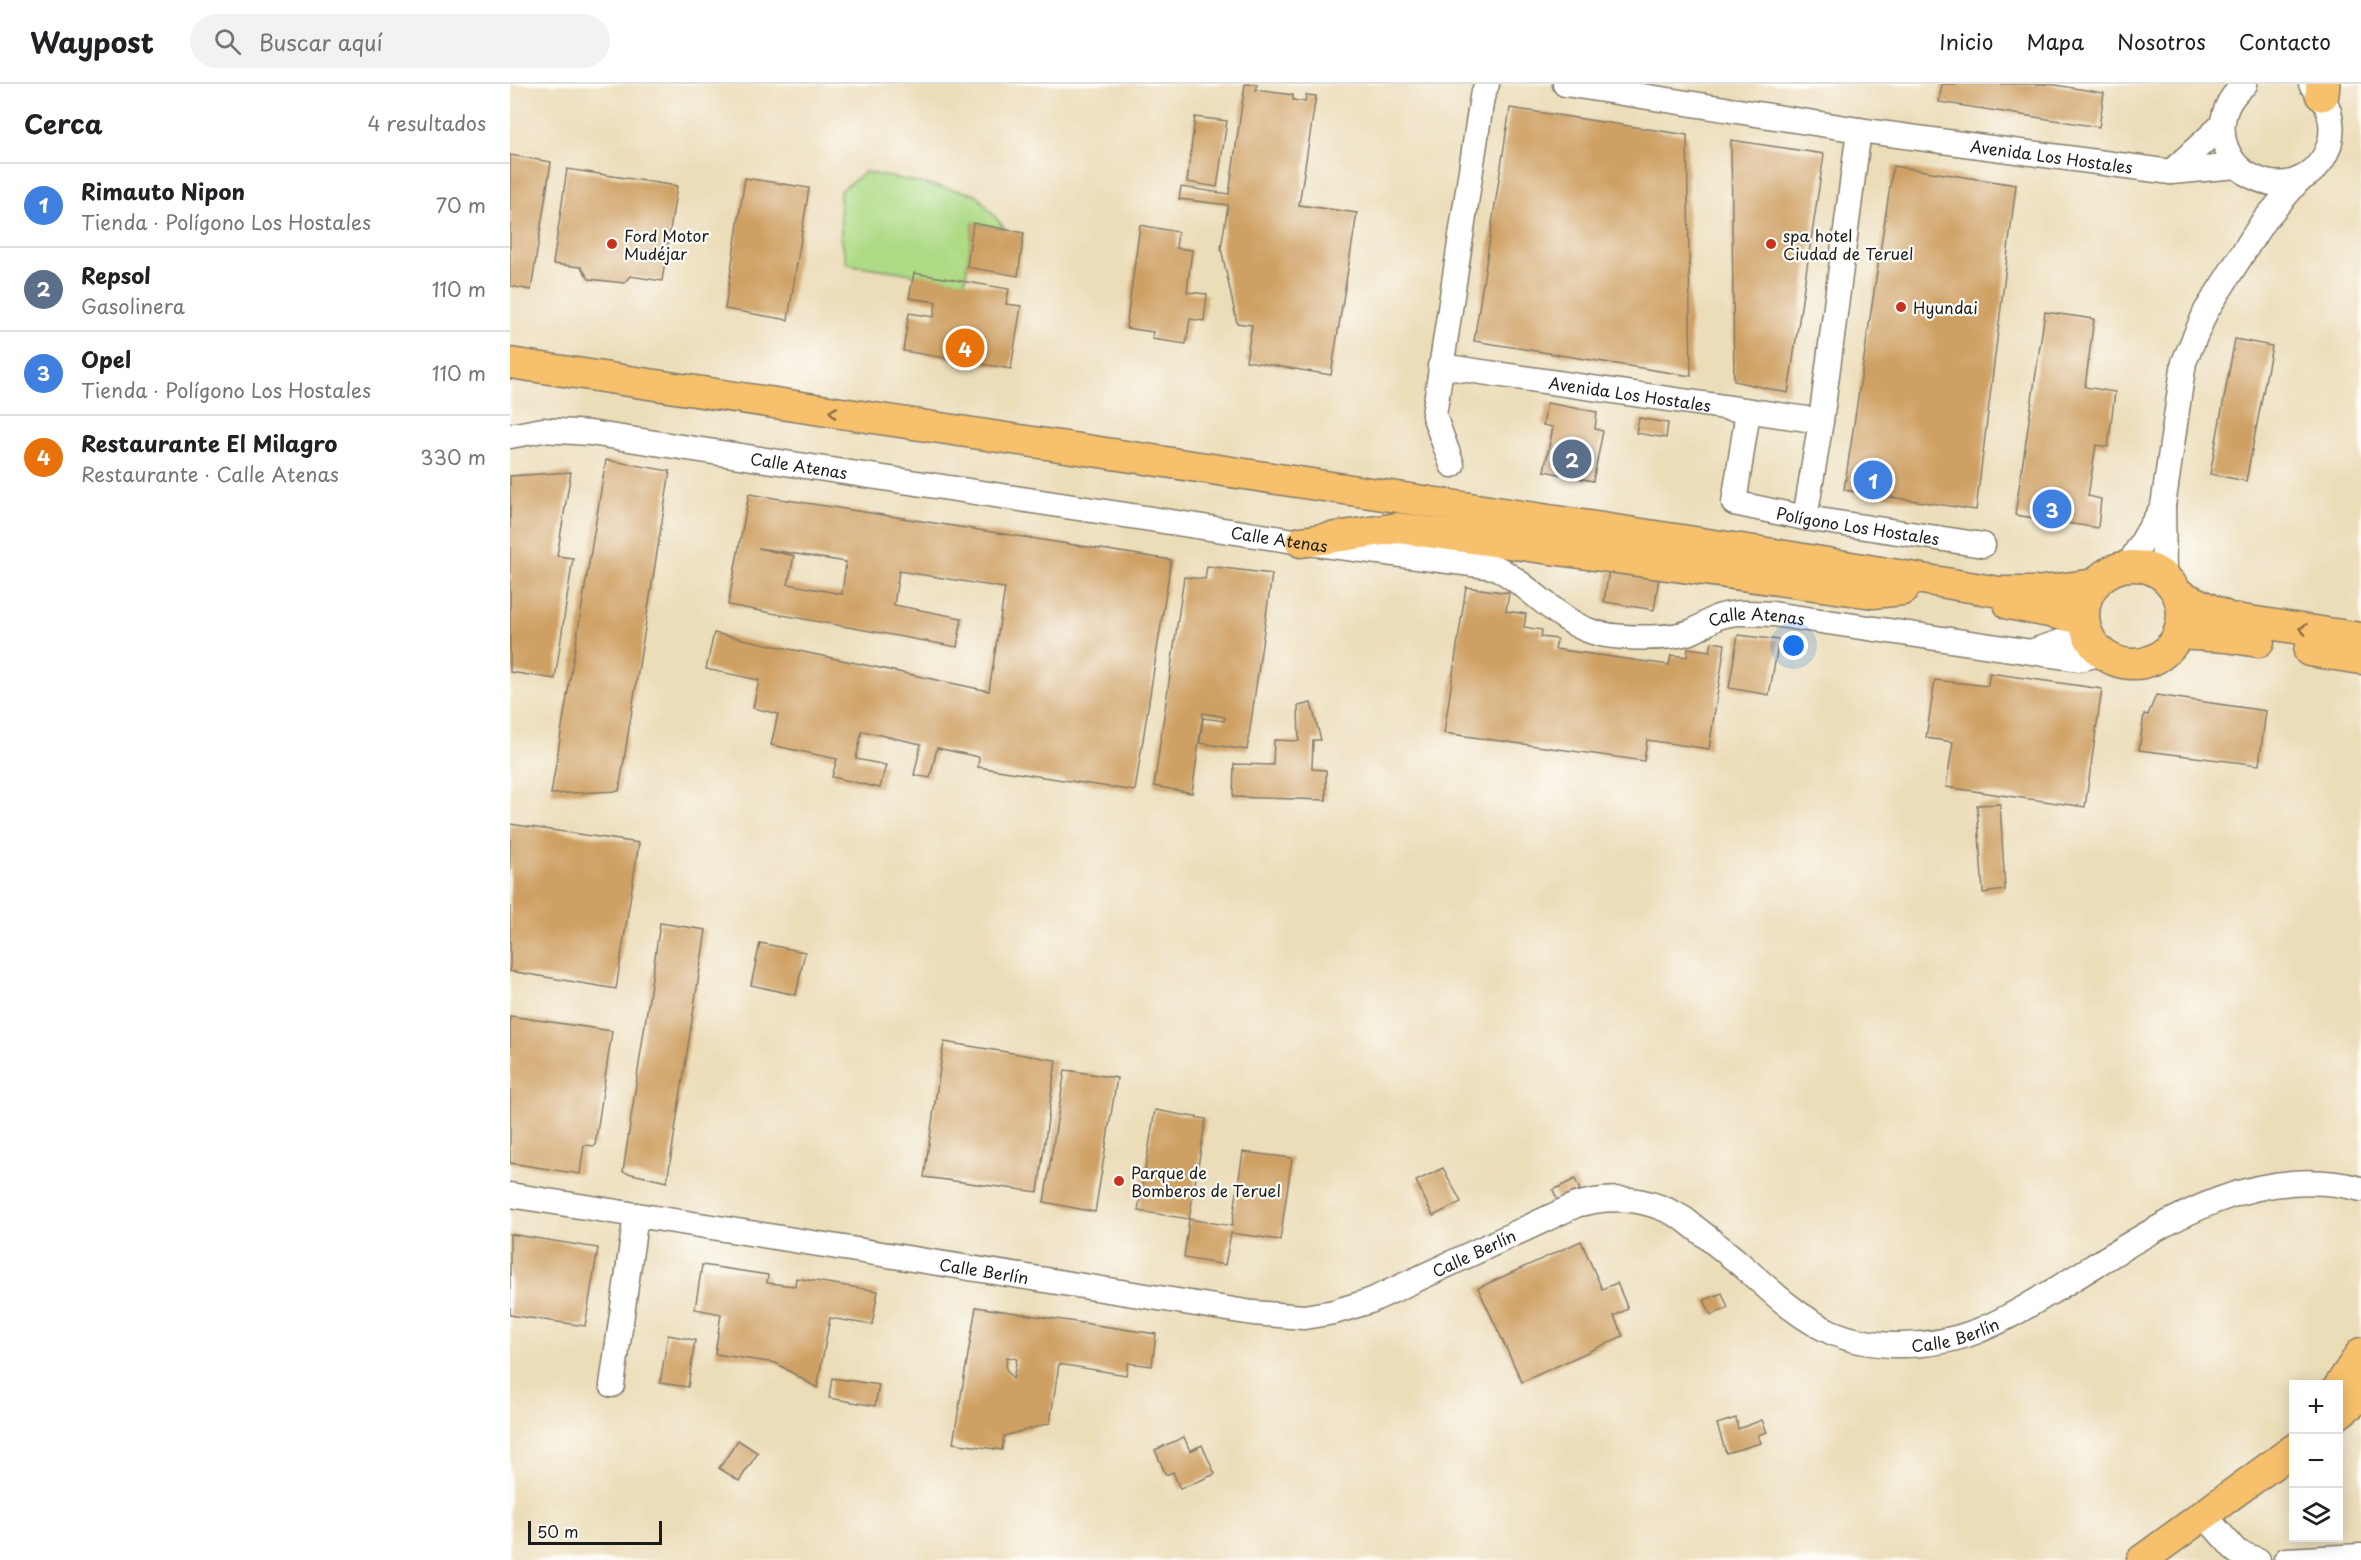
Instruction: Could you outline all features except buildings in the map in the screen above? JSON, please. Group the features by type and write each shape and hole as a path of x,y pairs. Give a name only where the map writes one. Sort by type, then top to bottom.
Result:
{"main road":[{"path":"510,363 1750,551 1999,592 2035,592 2095,584"},
{"path":"510,373 605,387 708,393"},
{"path":"510,382 812,429 1903,590 2026,606 2091,635 2121,662 2142,663 2165,651 2178,634 2182,621 2182,607 2171,585"},
{"path":"1301,542 1398,528 1873,593 1903,590"},
{"path":"2091,635 2087,598 2095,584 2104,575 2128,566 2146,568 2229,618 2361,638"},
{"path":"2178,634 2226,637 2361,659"},
{"path":"2343,1380 2361,1353"},
{"path":"2343,1410 2361,1396"},
{"path":"2258,1476 2289,1444"},
{"path":"2142,1560 2289,1453"}],"street":[{"path":"1452,465 1434,415 1482,97 1487,84"},
{"name":"Avenida Los Hostales","path":"1565,84 1859,130 2172,172"},
{"path":"2172,172 2224,104 2245,84"},
{"path":"2224,104 2225,146 2237,166 2259,180 2276,183 2300,179 2321,162 2332,141 2330,108 2319,87"},
{"path":"1805,518 1821,421 1859,130"},
{"path":"2172,172 2237,166"},
{"path":"2171,585 2163,506 2184,362 2206,310 2262,223 2300,179"},
{"path":"2259,180 2262,223"},
{"name":"Avenida Los Hostales","path":"1440,366 1821,421"},
{"name":"Polígono Los Hostales","path":"1748,411 1734,503 1805,518 1983,545"},
{"name":"Calle Atenas","path":"510,436 543,430 590,433 1301,542 1495,567 1510,574 1528,591 1560,614 1590,631 1639,638 1689,633 1719,617 1755,613 2028,652 2091,635"},
{"path":"2128,566 2163,506"},
{"name":"Calle Berlín","path":"510,1195 1253,1313 1304,1317 1334,1312 1370,1301 1576,1205 1597,1199 1640,1200 1668,1209 1684,1219 1786,1304 1820,1327 1850,1339 1870,1343 1918,1346 1952,1341 1987,1328 2168,1222 2217,1199 2260,1186 2278,1184 2316,1182 2361,1189"},
{"path":"612,1385 636,1215"},
{"path":"2204,1515 2237,1552 2258,1560"},
{"path":"2286,1560 2361,1556"}],"green space":[{"path":"865,172 976,194 1005,229 973,223 965,282 847,264 841,237 840,191"}],"place":[{"name":"Ford Motor Mudéjar","path":"612,244"},
{"name":"spa hotel Ciudad de Teruel","path":"1771,244"},
{"name":"Hyundai","path":"1901,307"},
{"name":"Restaurante El Milagro","path":"965,348"},
{"name":"Repsol","path":"1572,459"},
{"name":"Rimauto Nipon","path":"1873,480"},
{"name":"Opel","path":"2052,509"},
{"name":"Parque de Bomberos de Teruel","path":"1119,1181"}]}
